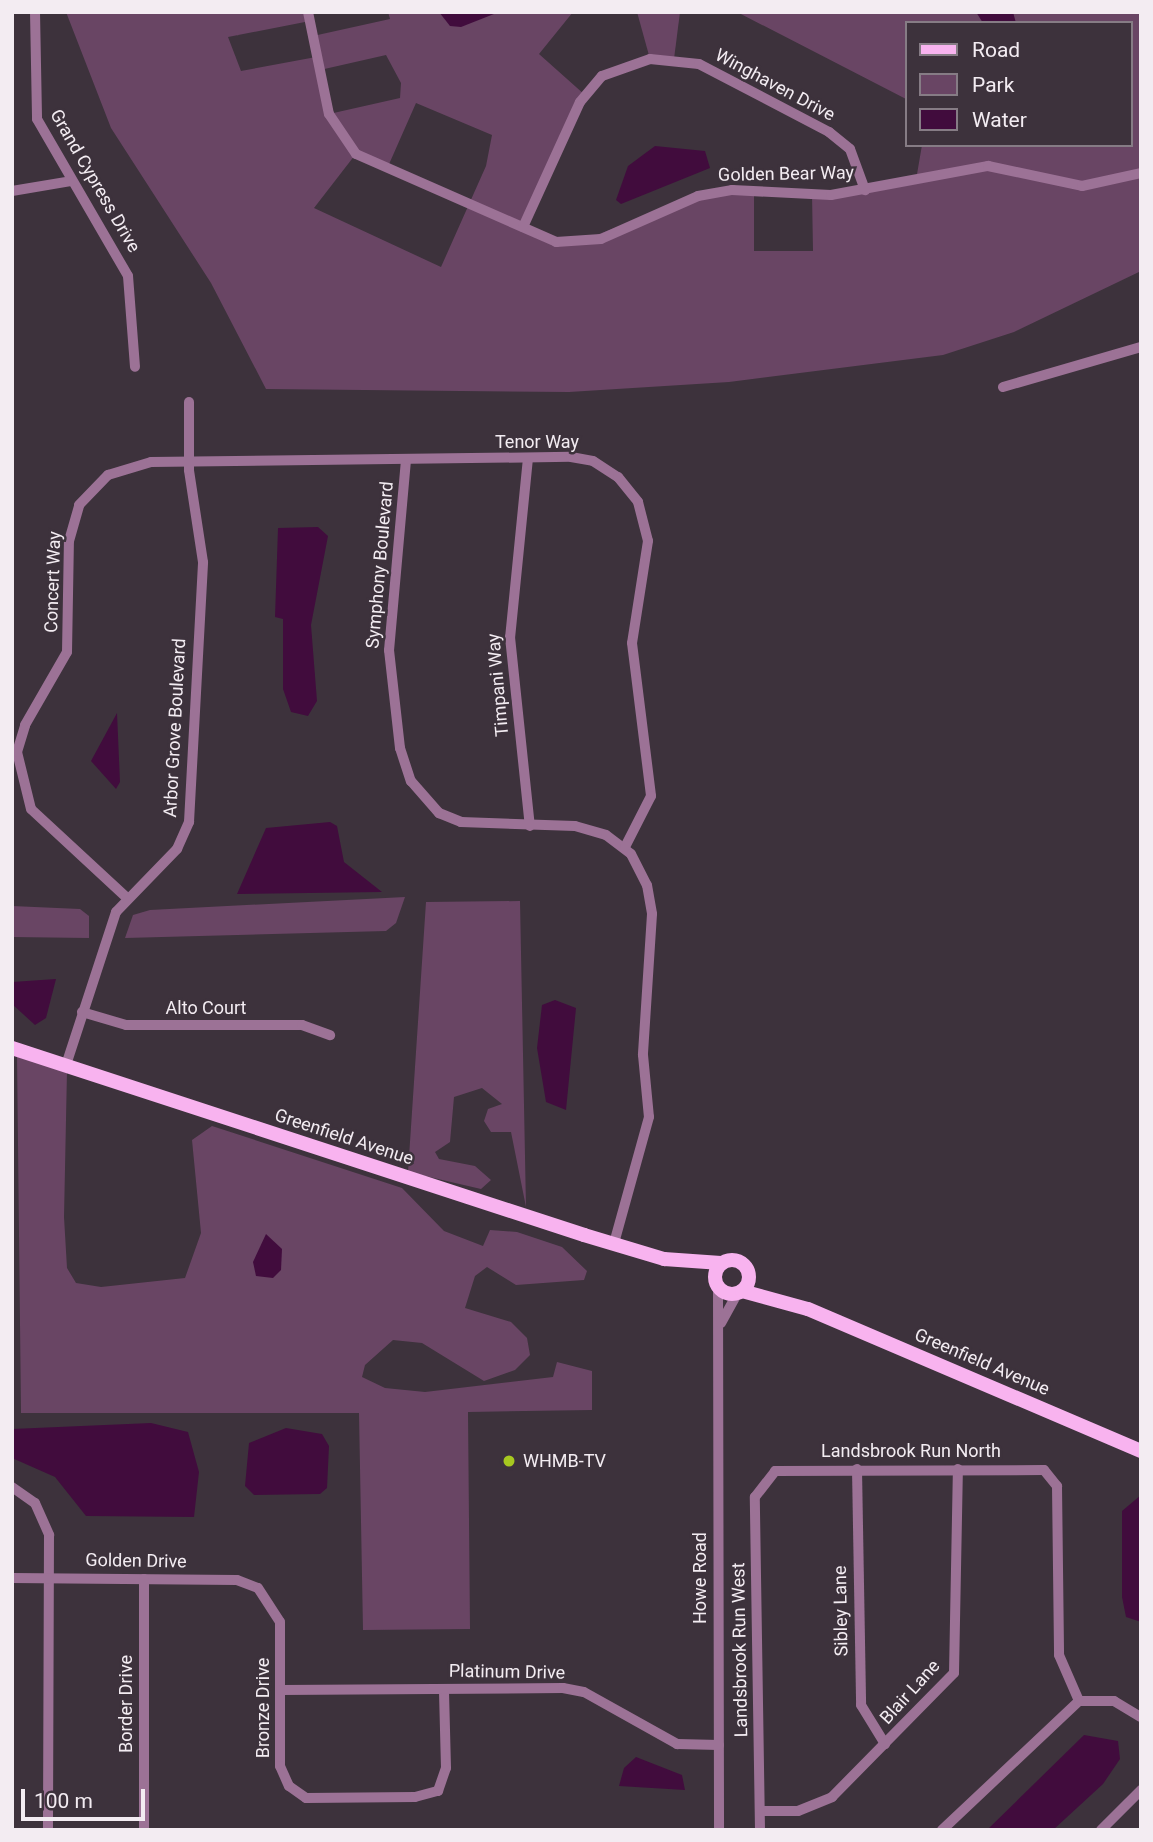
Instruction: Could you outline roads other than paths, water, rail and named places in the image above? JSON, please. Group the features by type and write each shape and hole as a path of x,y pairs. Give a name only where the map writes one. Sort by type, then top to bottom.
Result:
{"main road":[{"name":"Greenfield Avenue","path":"12,1048 664,1259 716,1286 808,1309"},
{"name":"Greenfield Avenue","path":"664,1259 721,1263 737,1260 765,1289 1141,1451"},
{"path":"716,1286 721,1263"},
{"path":"740,1292 748,1272"}],"street":[{"name":"Grand Cypress Drive","path":"35,12 35,109 72,181 128,276 135,367"},
{"name":"Golden Bear Way","path":"308,12 329,114 346,145 368,164 523,227 573,244 601,239 698,196 865,190 988,166 1082,186 1141,173"},
{"name":"Winghaven Drive","path":"523,227 580,102 602,76 650,59 699,64 829,132 850,149 865,190"},
{"path":"12,191 72,181"},
{"path":"1003,387 1141,347"},
{"name":"Arbor Grove Boulevard","path":"66,1065 82,1012 126,897 177,849 192,808 191,709 203,562 189,462 189,402"},
{"name":"Tenor Way","path":"189,462 527,458 593,461 629,489 644,516 648,551 632,643 651,796 625,847"},
{"name":"Timpani Way","path":"527,458 510,637 530,826"},
{"name":"Symphony Boulevard","path":"406,460 389,642 406,772 423,798 450,818 530,826 586,828 625,847 645,876 652,905 643,1055 649,1117 614,1243"},
{"name":"Concert Way","path":"126,897 31,810 19,782 17,752 24,725 67,652 69,541 79,505 95,485 121,469 189,462"},
{"name":"Alto Court","path":"82,1012 126,1025 302,1025 330,1035"},
{"name":"Howe Road","path":"716,1286 719,1325 719,1830"},
{"path":"719,1325 740,1292"},
{"name":"Landsbrook Run North","path":"768,1474 857,1469 1030,1467 1052,1477 1059,1655 1079,1701"},
{"name":"Sibley Lane","path":"857,1469 861,1705 886,1744"},
{"name":"Blair Lane","path":"760,1811 798,1811 821,1804 886,1744 954,1673 958,1469"},
{"name":"Landsbrook Run West","path":"760,1830 755,1497 768,1474"},
{"path":"12,1487 46,1519 49,1577 48,1830"},
{"name":"Golden Drive","path":"12,1578 237,1580 258,1588"},
{"name":"Border Drive","path":"144,1579 144,1830"},
{"name":"Bronze Drive","path":"258,1588 280,1622 280,1766 289,1786 306,1798 415,1797 438,1791 446,1768 444,1689"},
{"name":"Platinum Drive","path":"281,1690 563,1688 584,1692 677,1744 719,1745"},
{"path":"942,1830 1079,1701 1129,1708 1141,1717"},
{"path":"1101,1830 1139,1798"}],"water":[{"path":"439,12 499,12 461,27 450,26"},
{"path":"976,12 1013,12 1015,21 982,21"},
{"path":"655,146 705,151 710,168 621,204 616,200 628,166"},
{"path":"318,527 328,536 311,625 317,701 308,716 291,712 283,689 283,619 275,617 278,528"},
{"path":"117,713 120,782 116,789 91,761"},
{"path":"330,822 337,826 344,862 382,892 237,894 266,828"},
{"path":"56,979 46,1018 35,1025 12,1004 12,982"},
{"path":"555,1000 576,1008 566,1110 546,1102 537,1048 542,1005"},
{"path":"266,1234 282,1249 281,1270 273,1278 256,1276 253,1262"},
{"path":"151,1423 188,1432 199,1472 194,1517 86,1516 55,1477 12,1458 12,1429"},
{"path":"286,1428 322,1434 329,1446 327,1488 320,1494 254,1495 245,1486 249,1443"},
{"path":"1141,1495 1141,1622 1126,1617 1122,1597 1122,1511"},
{"path":"1084,1735 1118,1741 1120,1759 1103,1784 1053,1830 987,1830"},
{"path":"636,1757 682,1775 685,1790 619,1786 624,1768"}],"place":[{"name":"WHMB-TV","path":"509,1461"}]}
